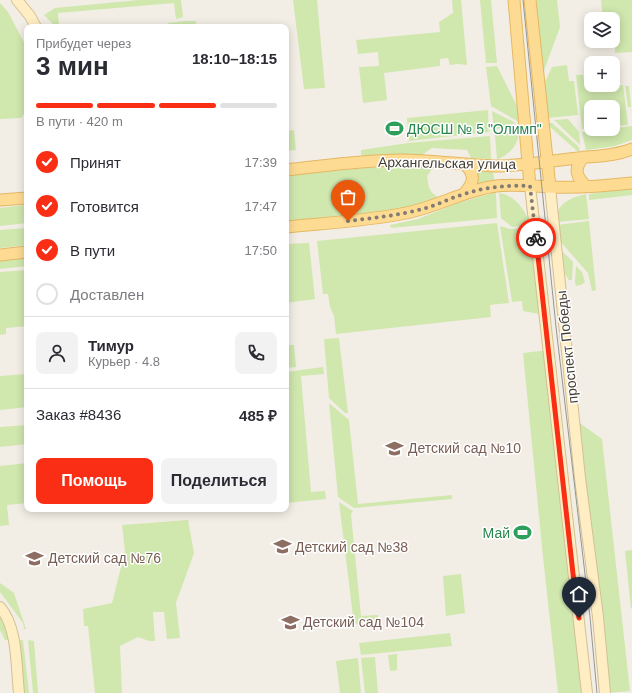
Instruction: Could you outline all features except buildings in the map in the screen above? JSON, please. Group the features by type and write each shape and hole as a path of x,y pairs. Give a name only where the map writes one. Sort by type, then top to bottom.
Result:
{"main road":[{"path":"16,0 30,16 34,24"},
{"name":"проспект Победы","path":"514,0 530,186 587,693"},
{"name":"проспект Победы","path":"530,0 580,478 598,617 605,693"},
{"name":"Архангельская улица","path":"289,170 357,162 399,160 435,161 495,166 625,152 632,149"},
{"path":"584,157 578,162 577,172 580,180 587,187"},
{"path":"464,194 471,186 472,182 471,172 465,164"},
{"name":"Архангельская улица","path":"289,227 407,213 464,194 497,186 587,187 632,183"},
{"path":"0,200 24,198"},
{"path":"0,255 24,252"},
{"path":"0,607 9,622 13,634 19,693"}],"green space":[{"path":"139,0 181,0 183,17 176,19 174,3 58,13 59,24 53,24 44,15 55,8"},
{"path":"293,0 317,0 325,88 304,89"},
{"path":"452,0 461,0 467,65 450,65 448,58 440,59 440,66 384,73 387,100 363,103 359,67 379,66 378,52 358,54 356,40 440,32 439,22 453,13"},
{"path":"480,0 491,0 497,63 486,63"},
{"path":"533,0 557,0 560,27 542,76"},
{"path":"601,0 632,0 632,52 615,53 615,48 620,48 620,12 602,12"},
{"path":"0,3 8,12 24,42 24,114 21,118 0,119"},
{"path":"186,21 196,21 196,24 168,23"},
{"path":"567,65 569,81 574,81 578,115 547,118 544,84 552,67"},
{"path":"497,66 517,106 519,122 491,106 486,67"},
{"path":"576,75 583,75 584,92 620,92 620,85 623,85 628,125 620,126 620,100 584,100 584,129 582,129"},
{"path":"625,86 629,86 631,107 628,107"},
{"path":"488,110 489,132 409,141 407,118"},
{"path":"492,111 516,123 494,130"},
{"path":"568,119 579,132 580,145 554,120"},
{"path":"549,123 552,123 579,147 580,151 577,151 549,126"},
{"path":"519,125 517,142 507,154 497,160 495,135"},
{"path":"632,126 632,140 615,146 586,150 582,132 584,132 584,136 620,136 620,127"},
{"path":"294,130 296,150 289,151 289,131"},
{"path":"490,136 491,159 471,158 467,150 432,148 422,155 361,155 361,150 408,143"},
{"path":"400,165 434,166 427,176 431,191 438,197 407,207 386,211 289,222 289,175"},
{"path":"473,170 493,171 494,180 475,184"},
{"path":"632,188 632,195 589,200 589,194"},
{"path":"496,192 497,218 391,228 390,225 418,219 455,204"},
{"path":"499,193 505,194 519,204 526,214 530,225 512,227 501,218"},
{"path":"586,194 589,219 557,222 557,214 559,209 565,202"},
{"path":"24,205 24,223 0,226 0,208"},
{"path":"589,221 596,290 592,291 588,273 559,240 557,225"},
{"path":"497,223 509,303 490,305 491,317 336,334 334,316 330,307 328,294 323,294 317,241"},
{"path":"500,226 510,229 529,228 539,314 523,311 522,301 512,302"},
{"path":"24,228 24,245 0,248 0,230"},
{"path":"309,243 315,299 289,303 289,244"},
{"path":"562,251 573,262 572,280 569,280 565,274"},
{"path":"24,258 24,266 0,269 0,260"},
{"path":"576,266 582,272 585,282 576,286 575,282"},
{"path":"24,270 24,326 6,328 6,334 0,335 0,272"},
{"path":"339,338 348,413 345,413 329,398 324,339"},
{"path":"289,345 294,345 296,367 289,368"},
{"path":"549,350 587,693 558,693 523,353"},
{"path":"323,367 324,374 301,376 311,492 325,491 326,499 289,503 289,372"},
{"path":"24,374 24,407 0,410 0,376"},
{"path":"329,403 349,420 358,504 452,495 452,499 354,508 338,497"},
{"path":"574,419 602,439 630,691 608,693"},
{"path":"24,425 24,444 0,447 0,427"},
{"path":"24,463 24,503 7,505 9,525 0,526 0,466"},
{"path":"339,502 353,511 351,514 361,616 378,615 378,622 354,624"},
{"path":"188,520 194,553 176,603 180,638 167,639 164,612 153,612 155,641 149,641 138,637 120,646 122,693 95,693 88,626 84,626 83,609 112,603 125,551 122,525"},
{"path":"632,550 632,608 631,609 625,551"},
{"path":"461,574 465,613 446,616 443,576"},
{"path":"0,583 14,593 26,629 24,629 23,623 0,592"},
{"path":"0,612 11,640 5,640 0,630"},
{"path":"450,633 452,646 361,655 359,643"},
{"path":"23,640 29,693 21,693 16,641"},
{"path":"28,640 34,641 38,693 33,693"},
{"path":"397,654 397,670 390,671 388,655"},
{"path":"375,657 378,693 365,693 361,658"},
{"path":"358,658 361,693 340,693 336,661"}],"tram line":[{"path":"523,0 556,327 590,617 597,693"}],"way so far":[{"path":"348,221 407,213 464,194 488,188 510,185 530,186 536,238"}],"place":[{"name":"ДЮСШ № 5 \"Олимп\"","path":"394,129"},
{"name":"Детский сад №10","path":"395,448"},
{"name":"Май","path":"523,533"},
{"name":"Детский сад №38","path":"282,547"},
{"name":"Детский сад №76","path":"35,558"},
{"name":"Детский сад №104","path":"290,622"}],"route":[{"path":"536,238 579,618"}]}
